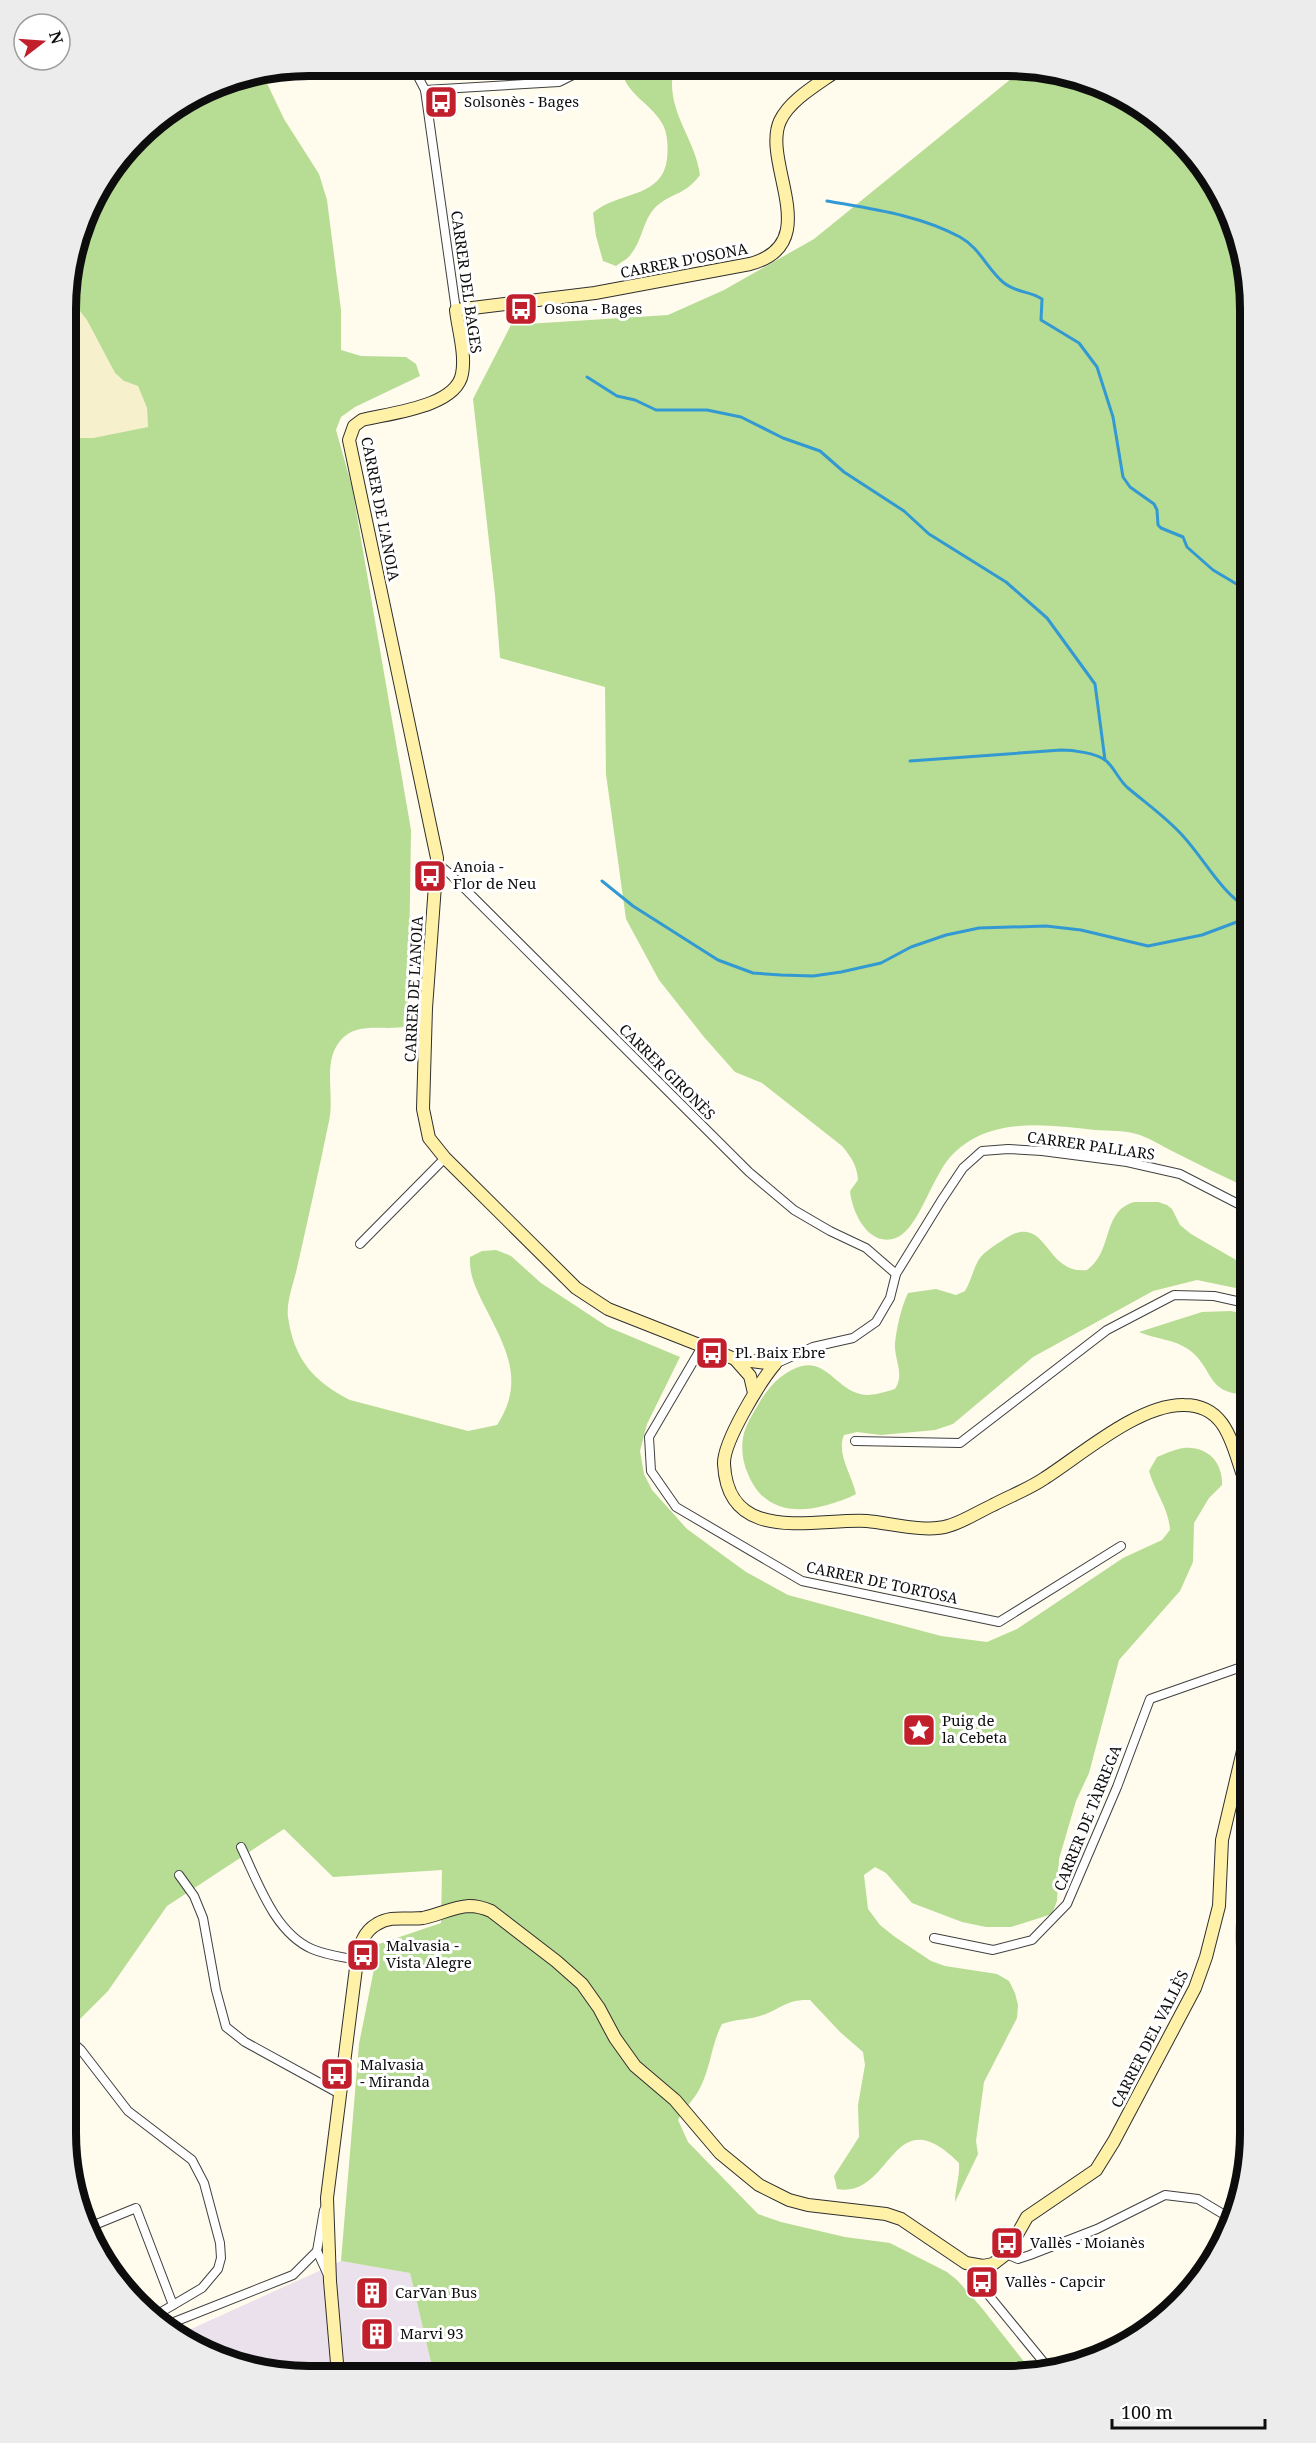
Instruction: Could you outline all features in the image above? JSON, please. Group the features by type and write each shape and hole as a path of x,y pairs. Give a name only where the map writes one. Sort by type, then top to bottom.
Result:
{"street":[{"name":"CARRER DEL BAGES","path":"352,429 363,420 435,402 454,390 461,380 463,367 456,310 425,90 418,76"},
{"path":"425,90 559,82 571,76"},
{"name":"CARRER D'OSONA","path":"456,310 595,293 750,264 769,257 781,242 788,217 777,143 780,121 793,105 830,76"},
{"name":"CARRER DE L'ANOIA","path":"352,429 350,448 435,848 436,867 426,1008 423,1109 429,1138 445,1158 591,1300 608,1309 735,1359"},
{"name":"CARRER GIRONÈS","path":"436,867 447,871 749,1172 794,1210 830,1232 866,1248 896,1274"},
{"name":"CARRER PALLARS","path":"775,1364 813,1347 853,1338 876,1322 890,1298 896,1274 963,1168 982,1151 1008,1149 1042,1151 1128,1162 1180,1174 1240,1205"},
{"path":"360,1244 445,1158"},
{"path":"855,1441 960,1443 1107,1330 1174,1295 1214,1296 1240,1302"},
{"name":"CARRER DE TORTOSA","path":"704,1345 649,1437 651,1471 676,1507 802,1581 999,1622 1121,1546"},
{"path":"735,1359 775,1364 754,1393 726,1450 725,1475 734,1498 743,1507 766,1521 778,1524 850,1521 931,1528 949,1526 1036,1483 1124,1425 1160,1410 1184,1405 1203,1409 1220,1421 1234,1445 1240,1463"},
{"path":"735,1359 750,1376 754,1393"},
{"name":"CARRER DE TÀRREGA","path":"934,1938 993,1950 1032,1940 1067,1904 1117,1787 1150,1699 1240,1668"},
{"name":"CARRER DEL VALLÈS","path":"1006,2254 1027,2217 1096,2170 1114,2141 1195,1988 1206,1957 1219,1906 1222,1840 1240,1764"},
{"path":"241,1847 271,1906 288,1931 312,1949 357,1960"},
{"path":"179,1875 194,1896 203,1918 216,1990 226,2026 245,2042 340,2094"},
{"path":"174,2322 284,2280 298,2272 317,2251 327,2198 361,1941 366,1934 385,1920 423,1918 466,1906 486,1909 509,1924 582,1984 635,2066 675,2100 720,2153 759,2185 789,2200 808,2205 886,2214 901,2219 957,2258 982,2266 993,2264 1006,2254 1017,2259 1030,2256 1097,2229 1165,2195 1198,2199 1225,2215"},
{"path":"76,2046 128,2111 186,2154 202,2175 220,2243 220,2264 209,2282 161,2312"},
{"path":"327,2198 330,2281 337,2366"},
{"path":"95,2225 136,2208 173,2305"},
{"path":"317,2251 330,2281"},
{"path":"975,2265 982,2287 1045,2363"}],"shaded area":[{"path":"76,306 87,319 115,373 124,381 138,386 147,408 148,428 93,438 76,438"},
{"path":"341,2261 410,2273 432,2366 279,2365 249,2359 220,2349 187,2331"}],"green space":[{"path":"673,76 673,97 700,175 684,190 653,210 635,248 616,266 603,261 593,213 614,201 648,188 657,181 663,172 668,151 664,127 633,92 624,77"},
{"path":"1014,76 1067,84 1110,100 1136,116 1160,134 1182,156 1216,206 1232,249 1238,279 1240,309 1240,1184 1135,1133 1038,1125 1002,1128 968,1142 953,1154 939,1173 920,1211 906,1231 888,1240 871,1234 859,1219 851,1200 850,1191 858,1180 851,1158 842,1146 762,1083 735,1072 659,980 626,919 606,774 605,687 500,658 473,399 511,325 668,315 724,290 814,239"},
{"path":"266,81 284,119 319,174 327,200 341,310 341,350 361,356 406,357 416,364 420,376 355,407 341,417 336,430 352,487 411,830 408,1026 355,1031 340,1041 332,1059 329,1121 288,1305 291,1332 300,1357 307,1367 326,1385 350,1400 468,1431 497,1425 506,1408 510,1392 509,1362 498,1332 475,1285 470,1269 470,1257 482,1251 496,1250 511,1256 541,1283 608,1327 680,1357 647,1424 640,1451 644,1474 652,1490 687,1529 746,1572 788,1595 941,1636 987,1642 1017,1629 1123,1558 1162,1540 1170,1530 1169,1522 1149,1471 1157,1457 1177,1449 1193,1448 1207,1453 1217,1463 1222,1485 1209,1498 1194,1523 1193,1562 1180,1591 1119,1660 1089,1773 1076,1801 1059,1859 1057,1901 1052,1914 1011,1927 986,1927 962,1922 912,1903 886,1873 875,1867 864,1875 868,1909 880,1925 895,1937 931,1961 945,1966 997,1974 1009,1981 1015,1993 1018,2005 1017,2018 984,2082 976,2141 978,2154 955,2202 959,2163 937,2145 919,2140 905,2144 870,2180 856,2188 837,2189 834,2176 859,2137 858,2105 865,2065 863,2052 840,2032 810,2000 795,2001 760,2016 722,2024 704,2080 678,2120 688,2142 758,2214 781,2222 845,2237 890,2243 947,2272 981,2307 1027,2366 432,2366 410,2273 341,2261 359,2044 379,1944 441,1923 442,1870 333,1877 284,1829 167,1906 108,1991 76,2023 76,438 93,438 148,427 147,408 138,386 124,381 115,373 87,320 76,306 78,279 84,249 100,206 116,180 134,156 156,134 180,116 220,94"},
{"path":"1134,1202 1158,1202 1167,1205 1172,1209 1180,1225 1191,1234 1240,1262 1240,1289 1197,1280 1153,1291 1033,1357 953,1424 935,1430 881,1435 857,1432 844,1435 843,1457 856,1494 846,1499 814,1508 791,1509 770,1502 754,1486 744,1461 742,1447 744,1434 765,1393 784,1374 806,1365 815,1366 830,1374 851,1391 860,1394 873,1395 895,1389 899,1378 895,1343 901,1311 908,1293 936,1289 956,1295 965,1291 980,1258 989,1249 1018,1233 1029,1232 1038,1237 1062,1263 1073,1269 1087,1270 1101,1253 1112,1223 1124,1207"},
{"path":"1202,1312 1240,1313 1240,1393 1218,1386 1197,1356 1188,1349 1139,1332"},
{"path":"1240,1902 1240,1957 1238,1957 1235,1931"}],"waterway":[{"path":"827,201 912,218 944,229 973,247 1004,283 1042,299 1041,320 1079,343 1097,367 1113,417 1123,477 1130,487 1154,504 1157,510 1158,525 1161,528 1183,537 1187,547 1213,570 1240,586"},
{"path":"587,377 617,396 635,400 656,410 707,410 741,417 783,438 820,451 844,472 904,511 929,534 1006,582 1047,618 1095,684 1105,760"},
{"path":"910,761 1061,750 1096,755 1108,762 1125,785 1177,829 1230,895 1240,903"},
{"path":"602,881 633,906 718,960 753,973 781,975 813,976 881,963 911,947 946,935 979,928 1046,926 1081,930 1148,946 1202,935 1240,921"}],"place":[{"name":"Solsonès - Bages","path":"441,102"},
{"name":"Osona - Bages","path":"521,309"},
{"name":"Anoia - Flor de Neu","path":"430,876"},
{"name":"Pl. Baix Ebre","path":"712,1353"},
{"name":"Puig de la Cebeta","path":"919,1730"},
{"name":"Malvasia - Vista Alegre","path":"363,1955"},
{"name":"Malvasia - Miranda","path":"337,2074"},
{"name":"Vallès - Moianès","path":"1007,2243"},
{"name":"Vallès - Capcir","path":"982,2282"},
{"name":"CarVan Bus","path":"372,2293"},
{"name":"Marvi 93","path":"377,2334"}]}
